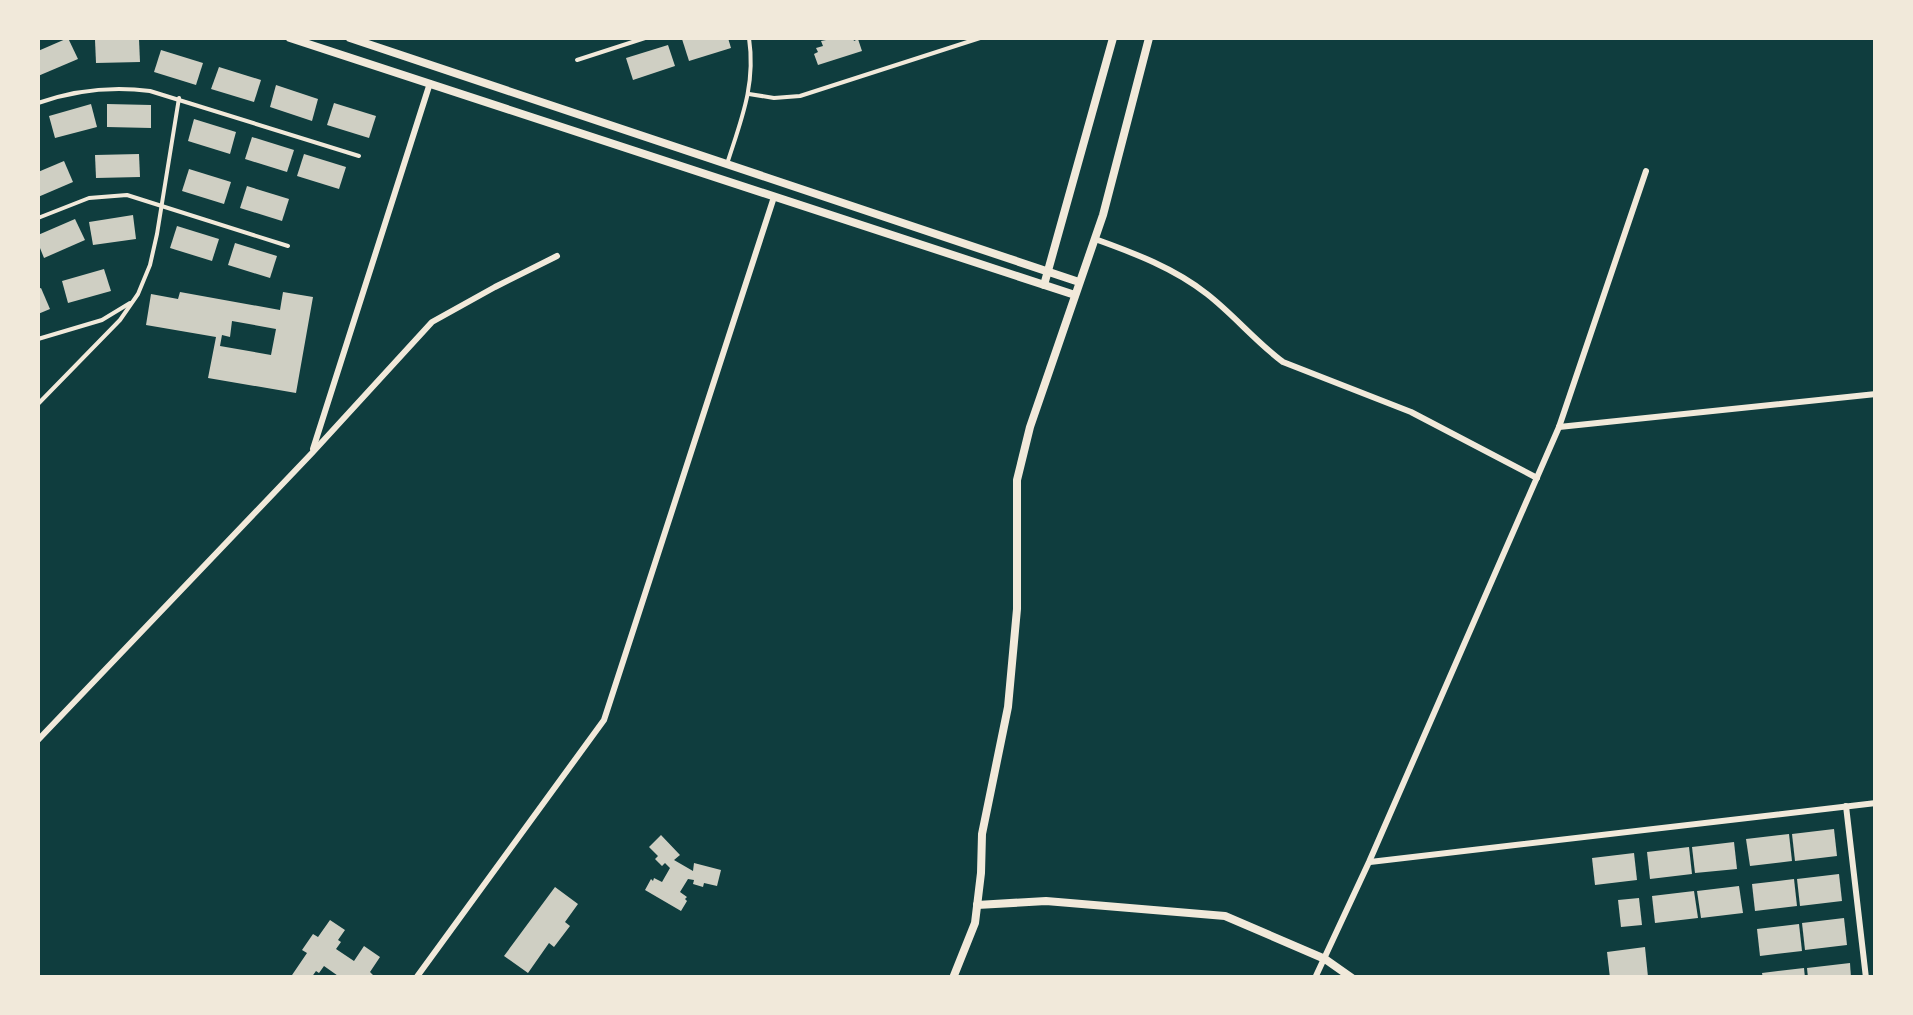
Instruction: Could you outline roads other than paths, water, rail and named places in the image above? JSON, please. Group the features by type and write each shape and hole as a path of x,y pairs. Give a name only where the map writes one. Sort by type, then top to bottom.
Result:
{"street":[{"path":"290,38 1074,295"},
{"path":"350,38 1080,282"},
{"path":"1044,285 1112,38"},
{"path":"953,978 976,922 982,834 1008,707 1018,609 1018,480 1030,427 1095,238 1149,38"},
{"path":"312,453 430,84"},
{"path":"1315,978 1560,427 1646,171"},
{"path":"416,978 604,720 774,197"},
{"path":"1095,238 1153,260 1206,293 1283,362 1411,412 1537,478"},
{"path":"38,740 432,322 557,256"},
{"path":"1560,427 1876,394"},
{"path":"1369,862 1876,803"},
{"path":"1846,806 1866,978"},
{"path":"978,905 1046,901 1225,916 1326,958 1352,978"}],"lane":[{"path":"577,60 645,38"},
{"path":"727,164 749,94 749,38"},
{"path":"749,94 774,98 800,96 980,38"},
{"path":"38,103 76,92 113,88 150,91 359,156"},
{"path":"38,404 120,320 138,294 150,264 179,98"},
{"path":"38,218 102,196 128,196 288,246"},
{"path":"38,339 102,320 138,294"}]}
